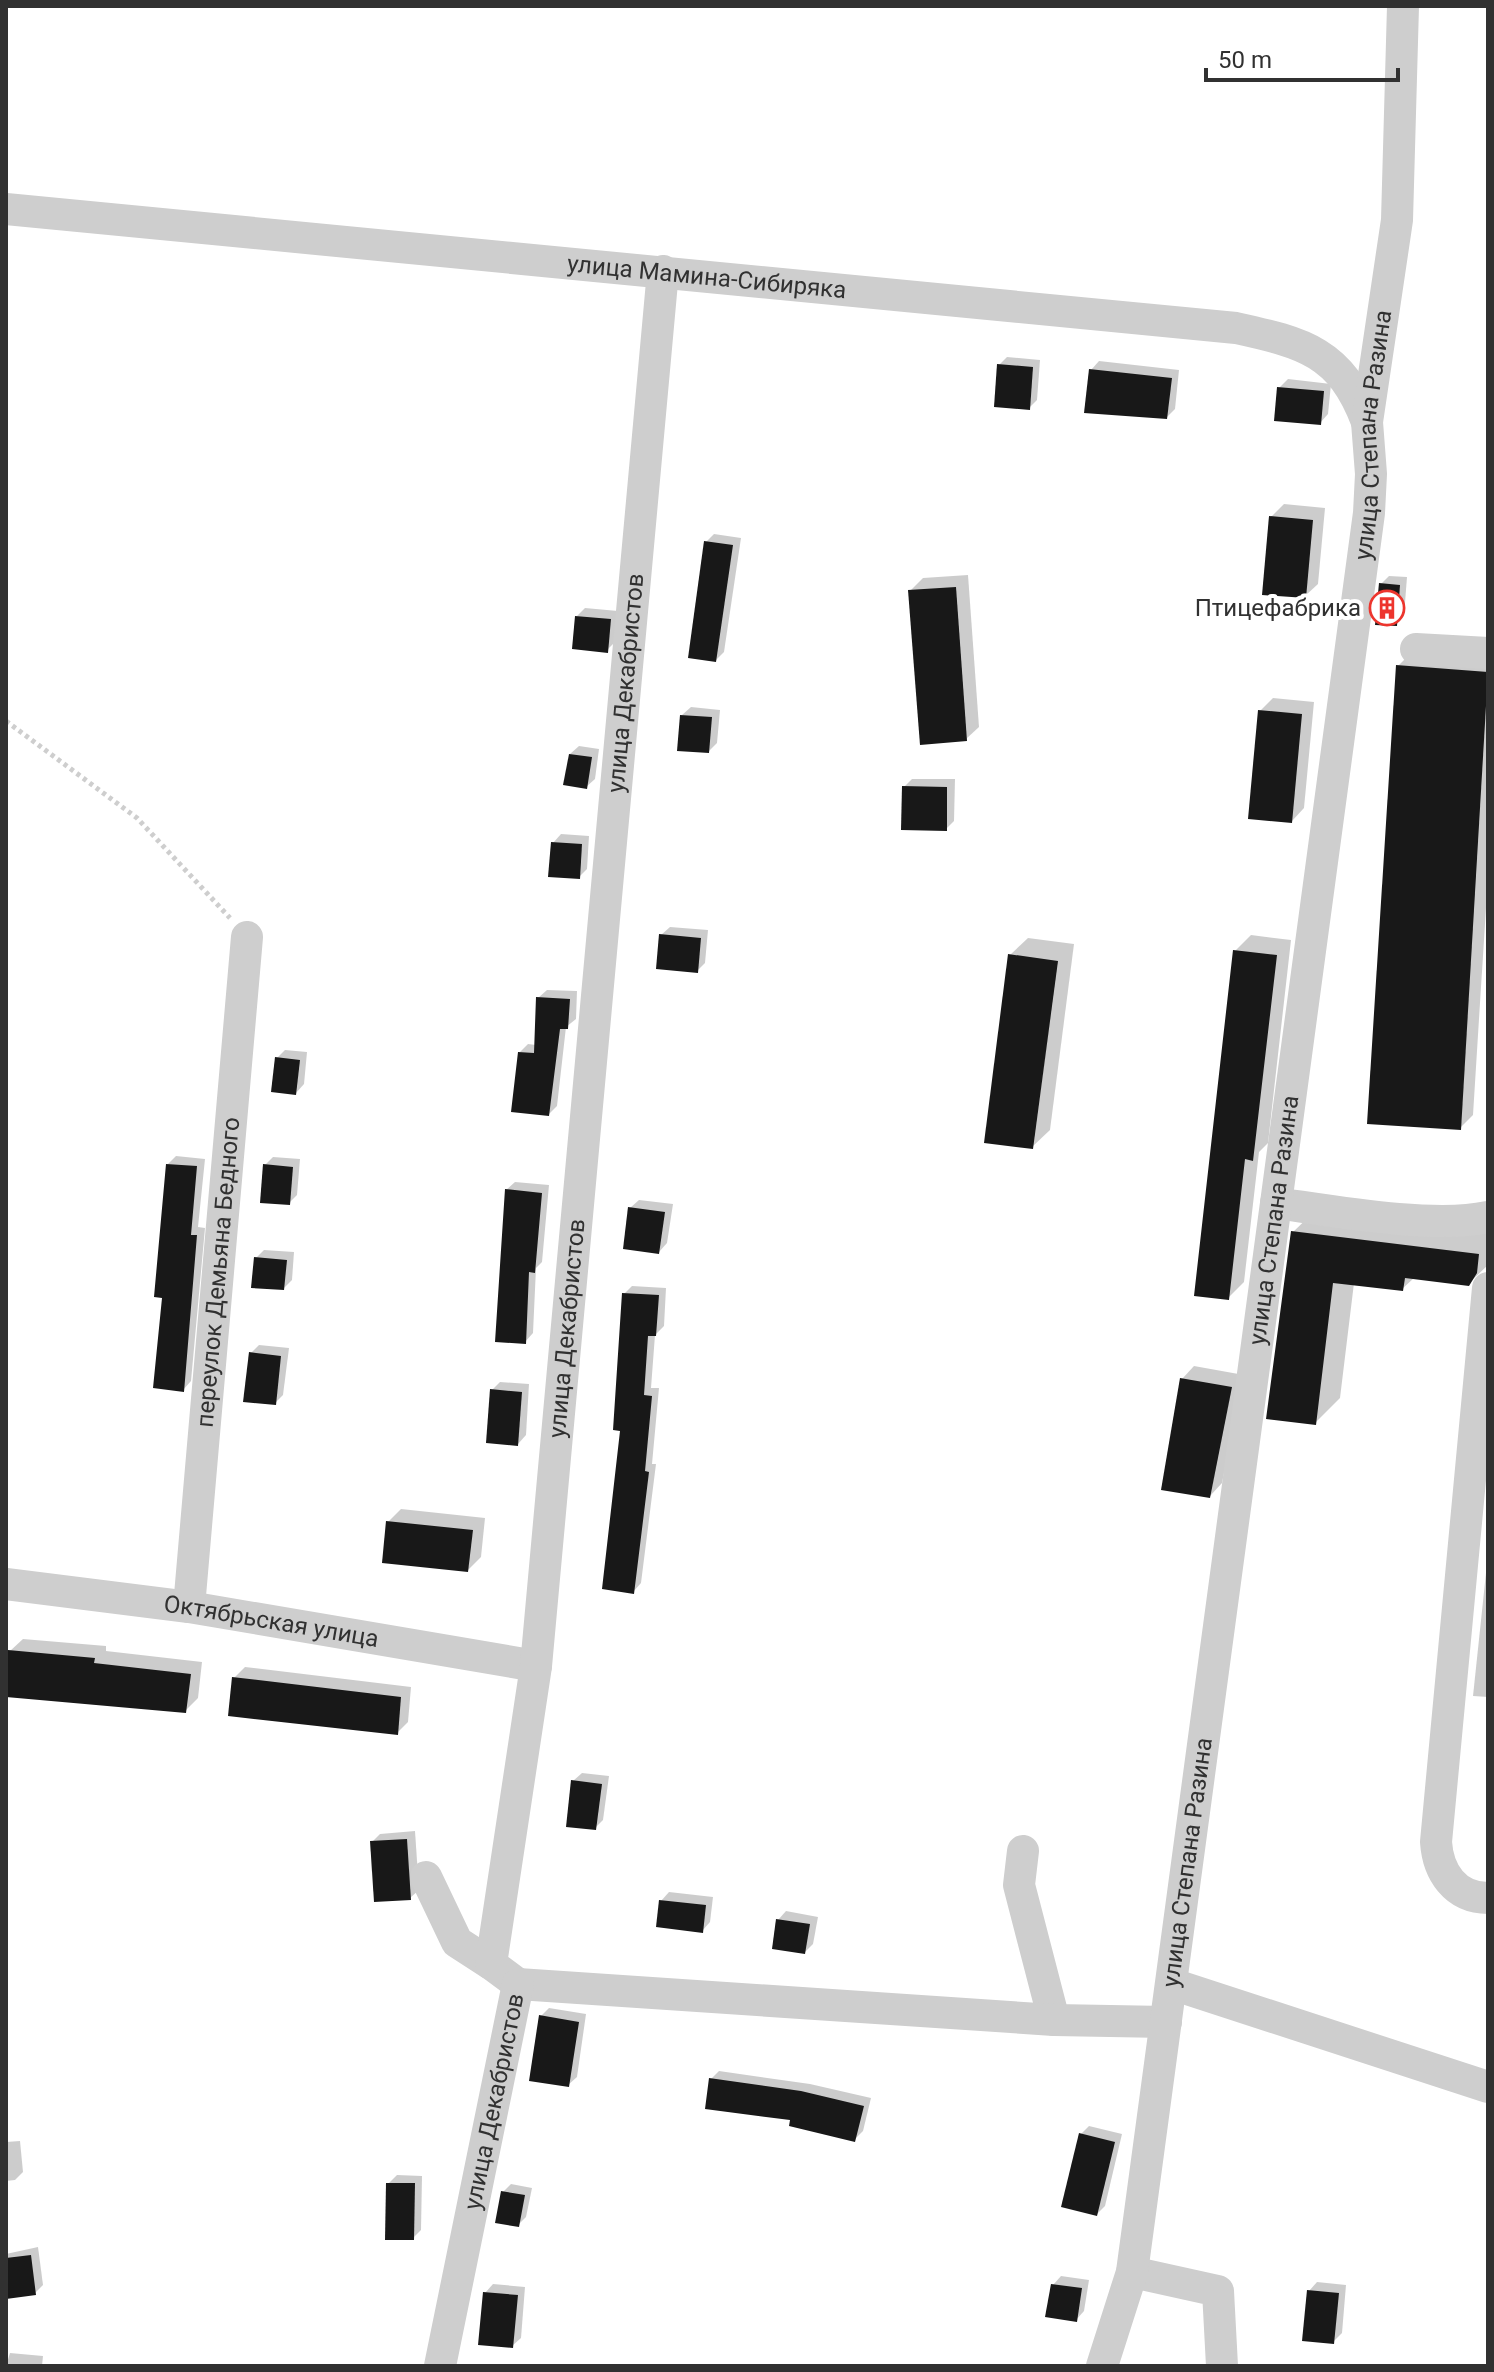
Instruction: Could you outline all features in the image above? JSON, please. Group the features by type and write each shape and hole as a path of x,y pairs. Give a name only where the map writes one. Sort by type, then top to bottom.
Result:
{"street":[{"name":"улица Степана Разина","path":"1102,2366 1132,2272 1369,513 1371,474 1367,422 1397,220 1403,6"},
{"name":"улица Мамина-Сибиряка","path":"6,209 1236,328 1290,340 1331,362 1347,379 1367,422"},
{"name":"улица Декабристов","path":"440,2366 518,1984 491,1964 536,1666 663,271"},
{"path":"1416,649 1488,653"},
{"name":"переулок Демьяна Бедного","path":"189,1607 247,937"},
{"path":"1276,1203 1421,1218 1488,1217"},
{"path":"1488,1288 1485,1358 1436,1842 1437,1863 1447,1879 1477,1898 1488,1898"},
{"name":"Октябрьская улица","path":"6,1584 189,1607 536,1666"},
{"path":"1023,1851 1019,1885 1054,2020"},
{"path":"426,1877 457,1942 491,1964"},
{"path":"518,1984 1054,2020 1166,2022"},
{"path":"1172,1984 1488,2087"},
{"path":"1132,2272 1218,2291 1222,2366"}],"path":[{"path":"6,721 137,818 247,937"}],"building":[{"path":"997,364 1033,367 1030,410 994,407"},
{"path":"1089,369 1172,378 1167,419 1084,413"},
{"path":"1277,387 1324,391 1321,425 1274,421"},
{"path":"1269,516 1313,520 1306,598 1262,595"},
{"path":"704,541 733,545 716,662 688,658"},
{"name":"Птицефабрика","path":"1379,583 1400,585 1397,626 1375,625"},
{"path":"956,587 967,741 920,745 908,590"},
{"path":"575,616 611,619 608,653 572,649"},
{"path":"1396,665 1488,672 1461,1130 1367,1124"},
{"path":"1258,710 1302,714 1292,823 1248,819"},
{"path":"680,715 712,717 709,753 677,751"},
{"path":"569,754 592,757 587,789 563,785"},
{"path":"902,786 947,787 947,831 901,830"},
{"path":"551,842 582,844 580,879 548,877"},
{"path":"659,934 701,938 698,973 656,969"},
{"path":"1233,950 1277,955 1253,1161 1245,1159 1229,1300 1194,1296"},
{"path":"1008,954 1058,961 1033,1149 984,1143"},
{"path":"536,997 570,999 568,1029 560,1029 549,1116 511,1112 518,1052 534,1053"},
{"path":"275,1057 300,1060 296,1095 271,1092"},
{"path":"166,1164 197,1166 191,1235 197,1235 184,1392 153,1388 162,1298 154,1297"},
{"path":"263,1164 293,1167 290,1205 260,1203"},
{"path":"505,1189 542,1193 535,1273 529,1272 526,1344 495,1342"},
{"path":"628,1207 665,1212 659,1254 623,1249"},
{"path":"1291,1231 1479,1254 1477,1273 1469,1286 1405,1278 1403,1291 1333,1283 1316,1425 1266,1419"},
{"path":"254,1257 287,1260 284,1290 251,1288"},
{"path":"622,1293 659,1295 656,1336 648,1336 644,1395 652,1396 645,1471 649,1472 634,1594 602,1589 620,1431 613,1430"},
{"path":"249,1352 281,1356 276,1405 243,1402"},
{"path":"1180,1378 1232,1387 1210,1498 1161,1490"},
{"path":"490,1389 522,1392 518,1446 486,1443"},
{"path":"386,1521 473,1530 468,1572 382,1563"},
{"path":"8,1650 95,1658 94,1663 191,1674 186,1713 6,1697"},
{"path":"232,1677 401,1697 398,1735 228,1716"},
{"path":"571,1780 602,1784 596,1830 566,1827"},
{"path":"407,1839 411,1900 374,1902 370,1841"},
{"path":"659,1900 706,1905 703,1933 656,1927"},
{"path":"776,1919 810,1924 805,1954 772,1949"},
{"path":"539,2015 579,2022 569,2087 529,2081"},
{"path":"709,2078 801,2091 864,2106 855,2142 789,2126 790,2120 705,2109"},
{"path":"1079,2133 1115,2142 1097,2216 1061,2207"},
{"path":"386,2183 415,2183 414,2240 385,2240"},
{"path":"501,2191 525,2195 519,2227 495,2223"},
{"path":"31,2255 36,2295 6,2299 6,2258"},
{"path":"1051,2284 1082,2288 1077,2322 1045,2317"},
{"path":"1307,2290 1339,2293 1334,2344 1302,2341"},
{"path":"483,2292 518,2295 513,2348 478,2345"}],"place":[{"name":"Птицефабрика","path":"1387,608"}]}
